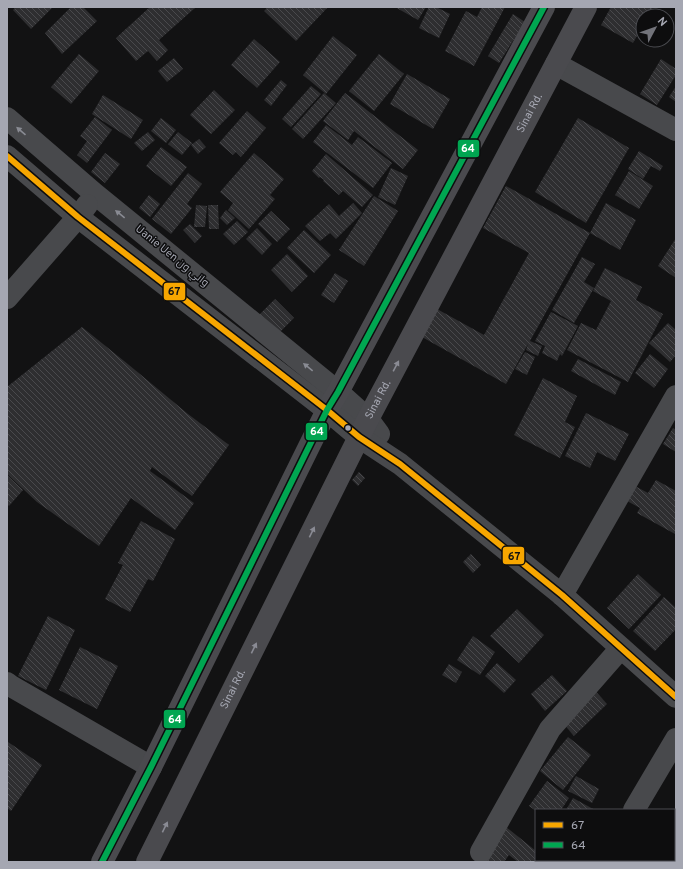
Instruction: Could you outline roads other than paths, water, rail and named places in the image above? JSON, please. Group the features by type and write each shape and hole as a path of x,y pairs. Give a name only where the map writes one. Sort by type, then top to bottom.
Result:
{"main road":[{"path":"102,862 151,767 327,410 544,7"},
{"name":"Sinai Rd.","path":"148,862 364,428 586,7"}],"street":[{"path":"556,64 676,130"},
{"name":"Uanie Uen واني ون","path":"7,118 95,194 338,392 364,428"},
{"path":"7,156 78,217 327,410 364,428 400,464 562,595 621,648 675,693"},
{"path":"7,298 78,217 95,194"},
{"path":"562,595 676,396"},
{"path":"481,852 550,728 621,648"},
{"path":"7,683 151,767"},
{"path":"635,809 676,739"}]}
